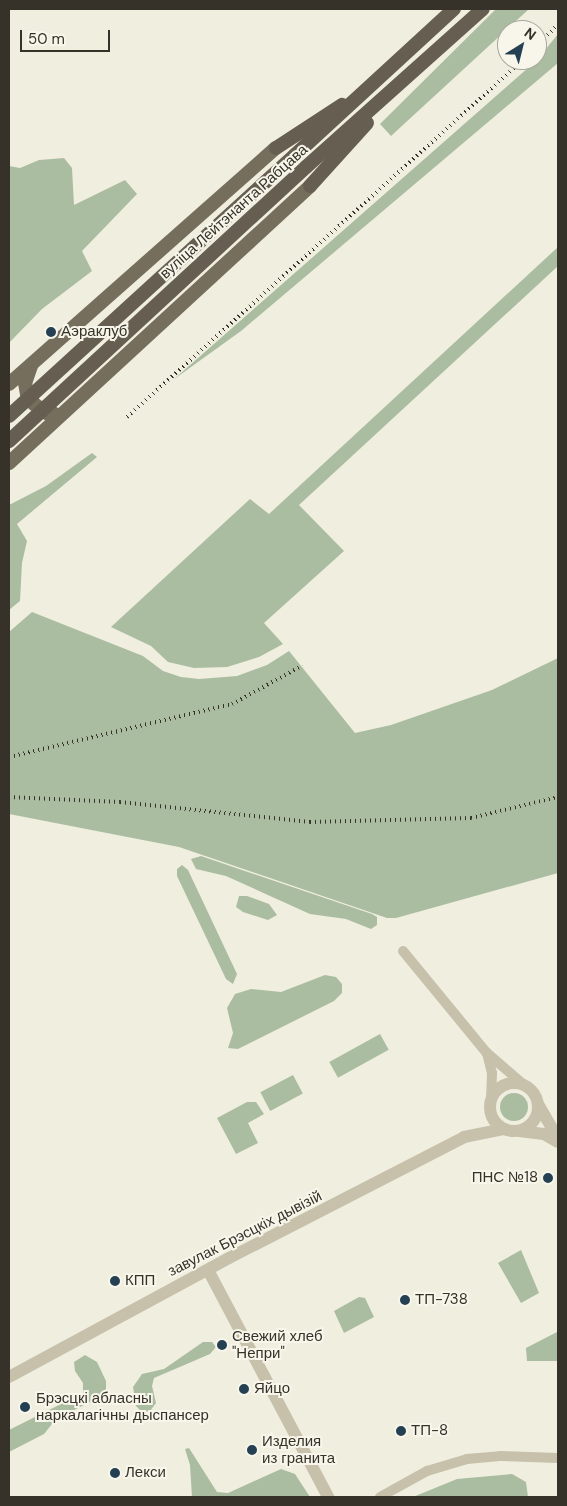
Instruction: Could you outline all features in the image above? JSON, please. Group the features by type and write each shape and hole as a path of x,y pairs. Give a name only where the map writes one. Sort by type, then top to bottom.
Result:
{"highway":[{"name":"вуліца Лейтэнанта Рабцава","path":"9,416 454,9"},
{"name":"вуліца Лейтэнанта Рабцава","path":"9,441 306,167 395,90 483,9"},
{"path":"310,186 395,90"},
{"path":"276,148 316,119 362,94"}],"main road":[{"name":"вуліца Лейтэнанта Рабцава","path":"9,384 276,148"},
{"path":"13,460 310,186"},
{"path":"33,364 25,383 34,404 47,413 70,409"},
{"path":"9,409 21,422 25,436 13,460"}],"street":[{"path":"403,951 486,1052 534,1092 538,1104 558,1138"},
{"path":"486,1052 492,1073 491,1116 511,1130 533,1122 538,1104"},
{"path":"490,1100 505,1084 523,1084"},
{"name":"завулак Брэсцкіх дывізій","path":"470,1134 490,1100"},
{"name":"завулак Брэсцкіх дывізій","path":"9,1378 208,1270 470,1134 511,1130 544,1134 558,1142"},
{"path":"208,1270 328,1497"},
{"path":"380,1497 427,1471 467,1459 500,1456 558,1458"}],"green space":[{"path":"496,9 529,9 517,20 497,20 497,38 391,136 380,124"},
{"path":"558,34 558,63 241,331 173,380 526,70 547,70 547,48"},
{"path":"64,158 72,168 74,205 125,180 137,194 82,251 92,271 42,309 9,343 9,166 20,168 39,160"},
{"path":"558,247 558,266 299,505 344,551 264,623 283,644 259,657 227,667 194,668 168,662 151,646 111,627 250,499 269,514"},
{"path":"92,453 97,457 17,524 27,541 22,563 20,601 9,610 9,505 46,486"},
{"path":"32,612 143,656 163,671 181,677 199,679 237,676 267,665 289,651 355,733 391,725 492,690 558,658 558,873 396,918 387,918 179,847 9,814 9,632"},
{"path":"201,856 372,914 377,917 377,925 371,929 346,919 310,914 226,876 196,869 191,859"},
{"path":"182,865 188,870 237,974 233,984 226,979 177,876 177,869"},
{"path":"239,896 247,896 269,904 277,915 268,920 243,912 236,907"},
{"path":"325,975 336,977 342,984 342,993 334,1001 238,1049 228,1048 233,1033 227,1008 235,994 251,989 281,992"},
{"path":"380,1034 389,1050 338,1078 329,1062"},
{"path":"293,1075 303,1094 270,1111 260,1092"},
{"path":"514,1093 524,1097 528,1107 524,1117 514,1121 504,1117 500,1107 504,1097"},
{"path":"247,1102 256,1102 264,1114 248,1123 258,1143 236,1154 217,1118"},
{"path":"521,1250 539,1293 521,1303 498,1263"},
{"path":"359,1297 365,1298 374,1317 344,1333 334,1311"},
{"path":"557,1332 558,1361 527,1361 526,1348"},
{"path":"203,1342 212,1342 216,1347 210,1354 154,1378 152,1386 156,1403 150,1411 142,1412 136,1406 133,1387 142,1374 164,1369"},
{"path":"85,1355 97,1362 106,1381 106,1389 94,1400 56,1419 44,1434 9,1452 9,1430 83,1393 83,1383 75,1371 74,1362"},
{"path":"189,1448 217,1492 228,1493 281,1469 295,1474 310,1497 192,1497 190,1465 185,1449"},
{"path":"512,1474 526,1482 528,1497 413,1497 457,1479"}],"railway":[{"path":"547,36 558,24"},
{"path":"127,417 512,70"},
{"path":"9,757 232,704 302,666"},
{"path":"9,797 120,802 310,822 471,818 558,797"}],"place":[{"name":"Аэраклуб","path":"51,332"},
{"name":"ПНС №18","path":"548,1178"},
{"name":"КПП","path":"115,1281"},
{"name":"ТП-738","path":"405,1300"},
{"name":"Свежий хлеб \"Непри\"","path":"222,1345"},
{"name":"Яйцо","path":"244,1389"},
{"name":"Брэсцкі абласны наркалагічны дыспансер","path":"25,1407"},
{"name":"ТП-8","path":"401,1431"},
{"name":"Изделия из гранита","path":"252,1450"},
{"name":"Лекси","path":"115,1473"}]}
